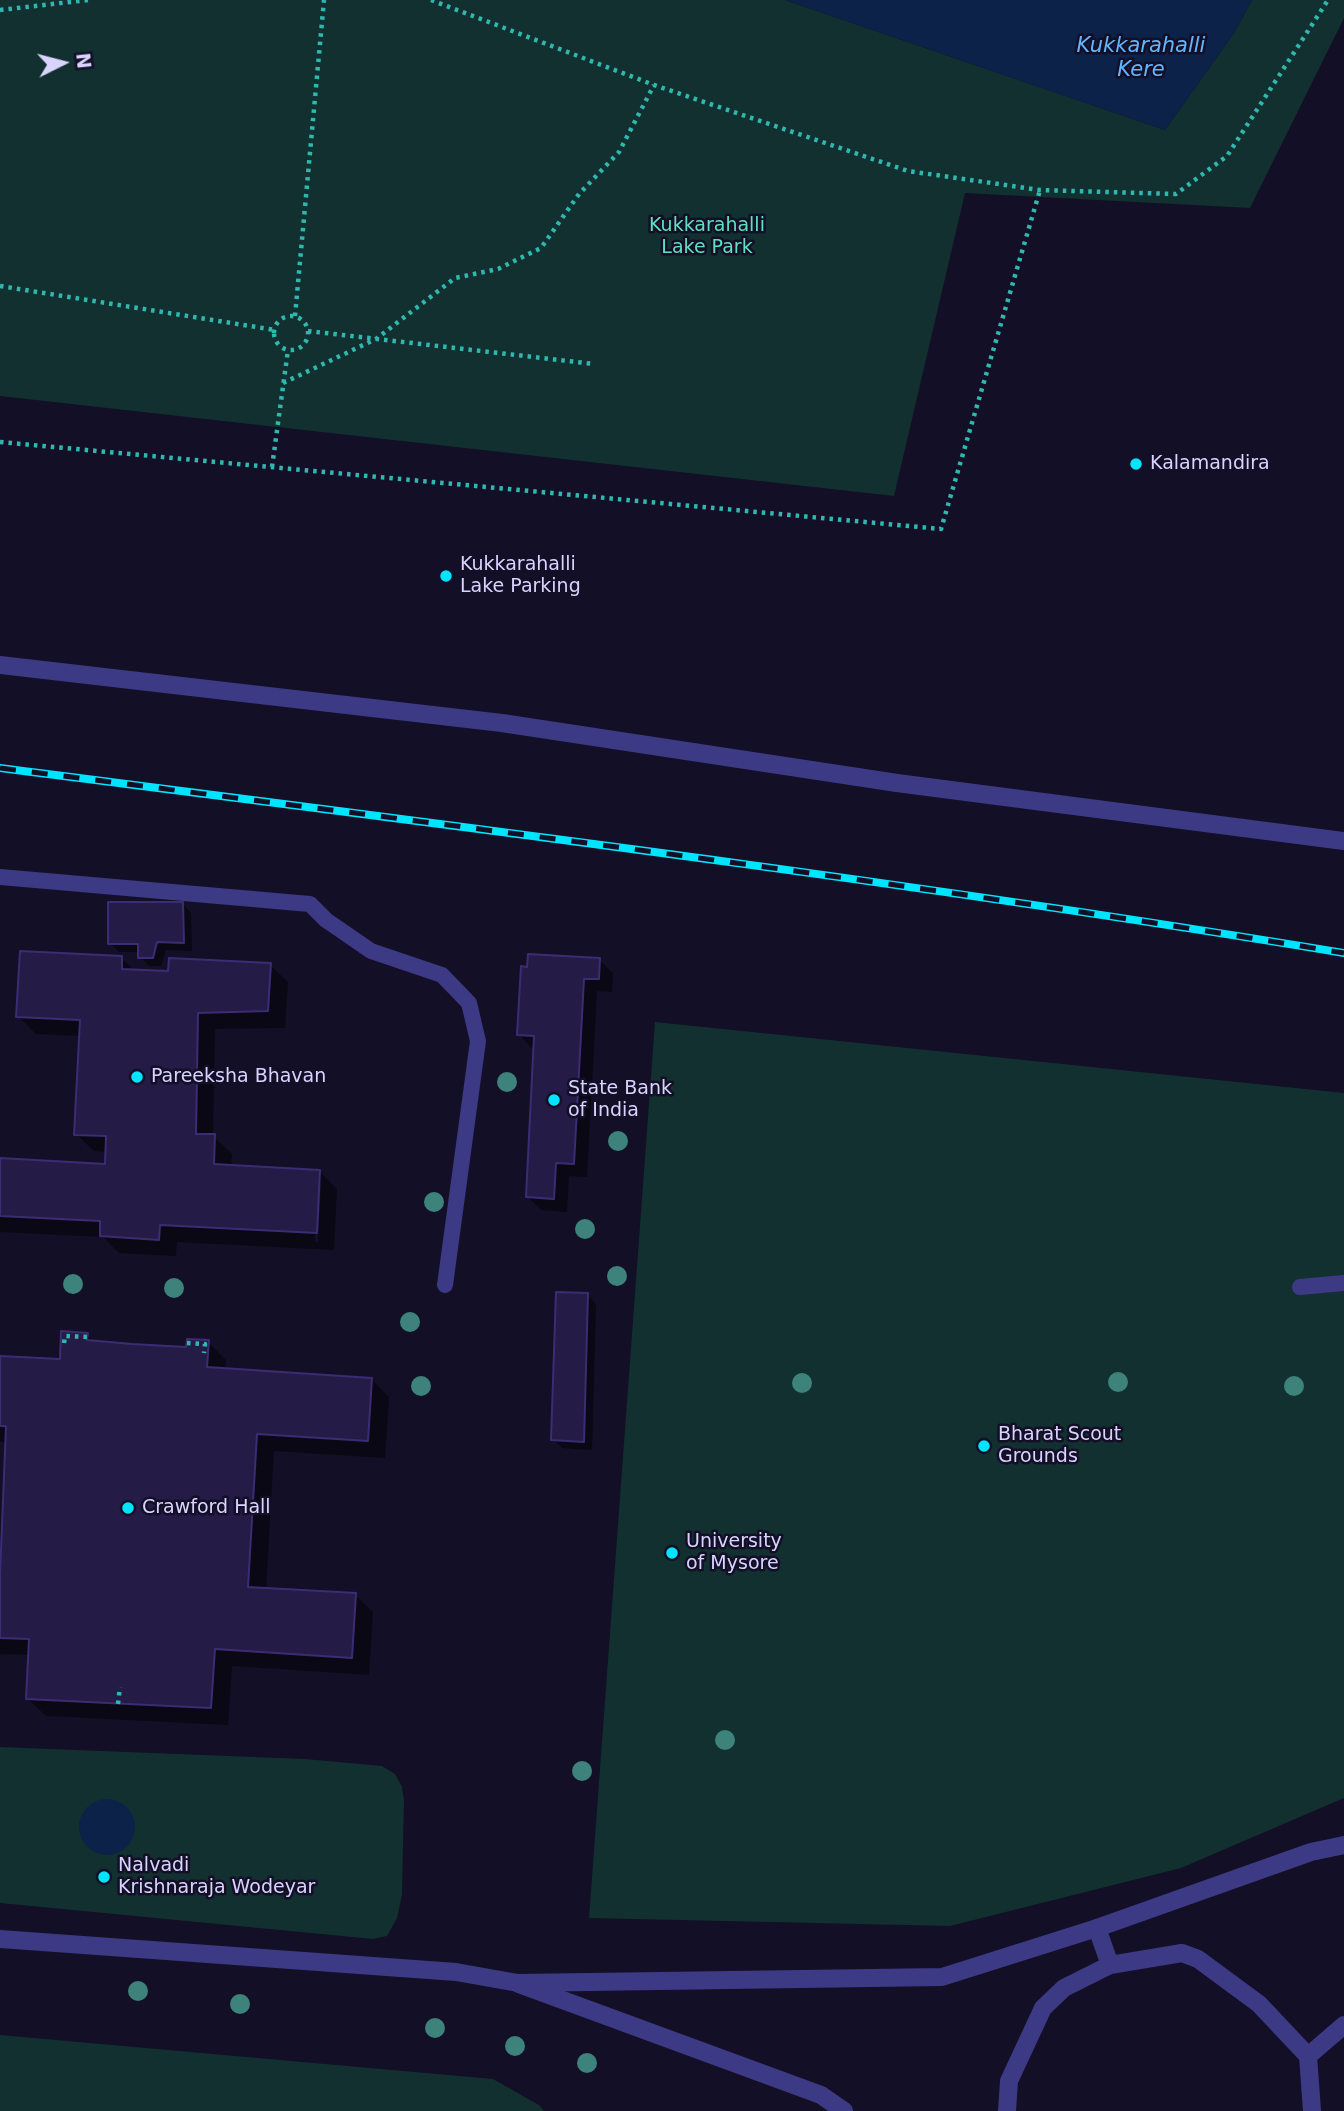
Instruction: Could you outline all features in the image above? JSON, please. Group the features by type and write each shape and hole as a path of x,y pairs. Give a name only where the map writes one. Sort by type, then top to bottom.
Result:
{"street":[{"path":"0,665 502,723 897,783 1344,841"},
{"path":"518,1983 942,1977 1097,1928 1311,1853 1344,1845"},
{"path":"1097,1928 1110,1965"},
{"path":"0,1938 456,1972 518,1983 821,2095 844,2111"},
{"path":"1007,2111 1009,2081 1043,2008 1064,1989 1110,1965 1182,1953 1198,1959 1259,2004 1308,2056 1312,2111"},
{"path":"1308,2056 1344,2025"}],"lane":[{"path":"0,877 310,904 326,920 371,951 442,975 469,1003 478,1041 444,1285"},
{"path":"1300,1287 1344,1283"}],"path":[{"path":"0,10 88,0"},
{"path":"295,316 324,0"},
{"path":"431,0 654,85 908,171 1040,190 1176,194 1227,156 1328,0"},
{"path":"283,383 376,339 455,278 498,270 541,248 579,194 619,152 654,85"},
{"path":"0,442 941,529 1040,190"},
{"path":"0,286 275,330"},
{"path":"295,316 304,322 308,331 306,342 300,347 288,350 277,343 275,330 281,319 295,316"},
{"path":"308,331 594,364"},
{"path":"272,467 288,350"},
{"path":"64,1343 65,1336 88,1337"},
{"path":"187,1343 205,1344 204,1353"},
{"path":"118,1704 120,1687"}],"green space":[{"name":"Kukkarahalli Lake Park","path":"0,0 785,0 1165,130 1234,33 1252,0 1344,0 1344,18 1250,208 965,193 894,496 0,396"},
{"name":"Bharat Scout Grounds","path":"655,1022 1344,1093 1344,1798 1181,1868 950,1926 589,1918"},
{"path":"0,1747 305,1759 382,1766 395,1774 402,1787 404,1800 402,1895 397,1918 387,1936 373,1939 0,1903"},
{"path":"0,2035 493,2079 539,2105 544,2111 0,2111"}],"water":[{"name":"Kukkarahalli Kere","path":"785,0 1252,0 1234,33 1165,130"},
{"path":"107,1799 122,1804 130,1812 135,1827 130,1842 122,1850 107,1855 92,1850 84,1842 79,1827 84,1812 92,1804"}],"building":[{"path":"108,902 183,902 184,943 157,942 153,958 138,958 138,944 108,944"},
{"name":"Pareeksha Bhavan","path":"20,951 122,956 122,969 168,971 169,958 271,963 268,1011 198,1013 196,1134 215,1134 214,1164 320,1170 317,1233 160,1225 159,1240 100,1236 100,1221 0,1216 0,1158 105,1164 106,1136 74,1135 80,1020 16,1017"},
{"name":"State Bank of India","path":"528,954 600,958 599,979 584,979 574,1164 556,1163 554,1199 526,1197 534,1036 517,1035 521,966 527,967"},
{"path":"556,1292 588,1293 584,1442 551,1440"},
{"name":"Crawford Hall","path":"61,1331 88,1333 87,1340 132,1344 186,1347 187,1339 209,1340 207,1367 372,1378 368,1441 257,1434 248,1587 356,1593 352,1658 215,1649 211,1708 26,1699 29,1639 0,1638 6,1426 0,1426 0,1356 60,1359"}],"railway":[{"path":"0,768 841,877 1344,953"}],"place":[{"name":"Kalamandira","path":"1136,464"},
{"name":"Kukkarahalli Lake Parking","path":"446,576"},
{"name":"Pareeksha Bhavan","path":"137,1077"},
{"name":"State Bank of India","path":"554,1100"},
{"name":"Bharat Scout Grounds","path":"984,1446"},
{"name":"Crawford Hall","path":"128,1508"},
{"name":"University of Mysore","path":"672,1553"},
{"name":"Nalvadi Krishnaraja Wodeyar","path":"104,1877"}]}
